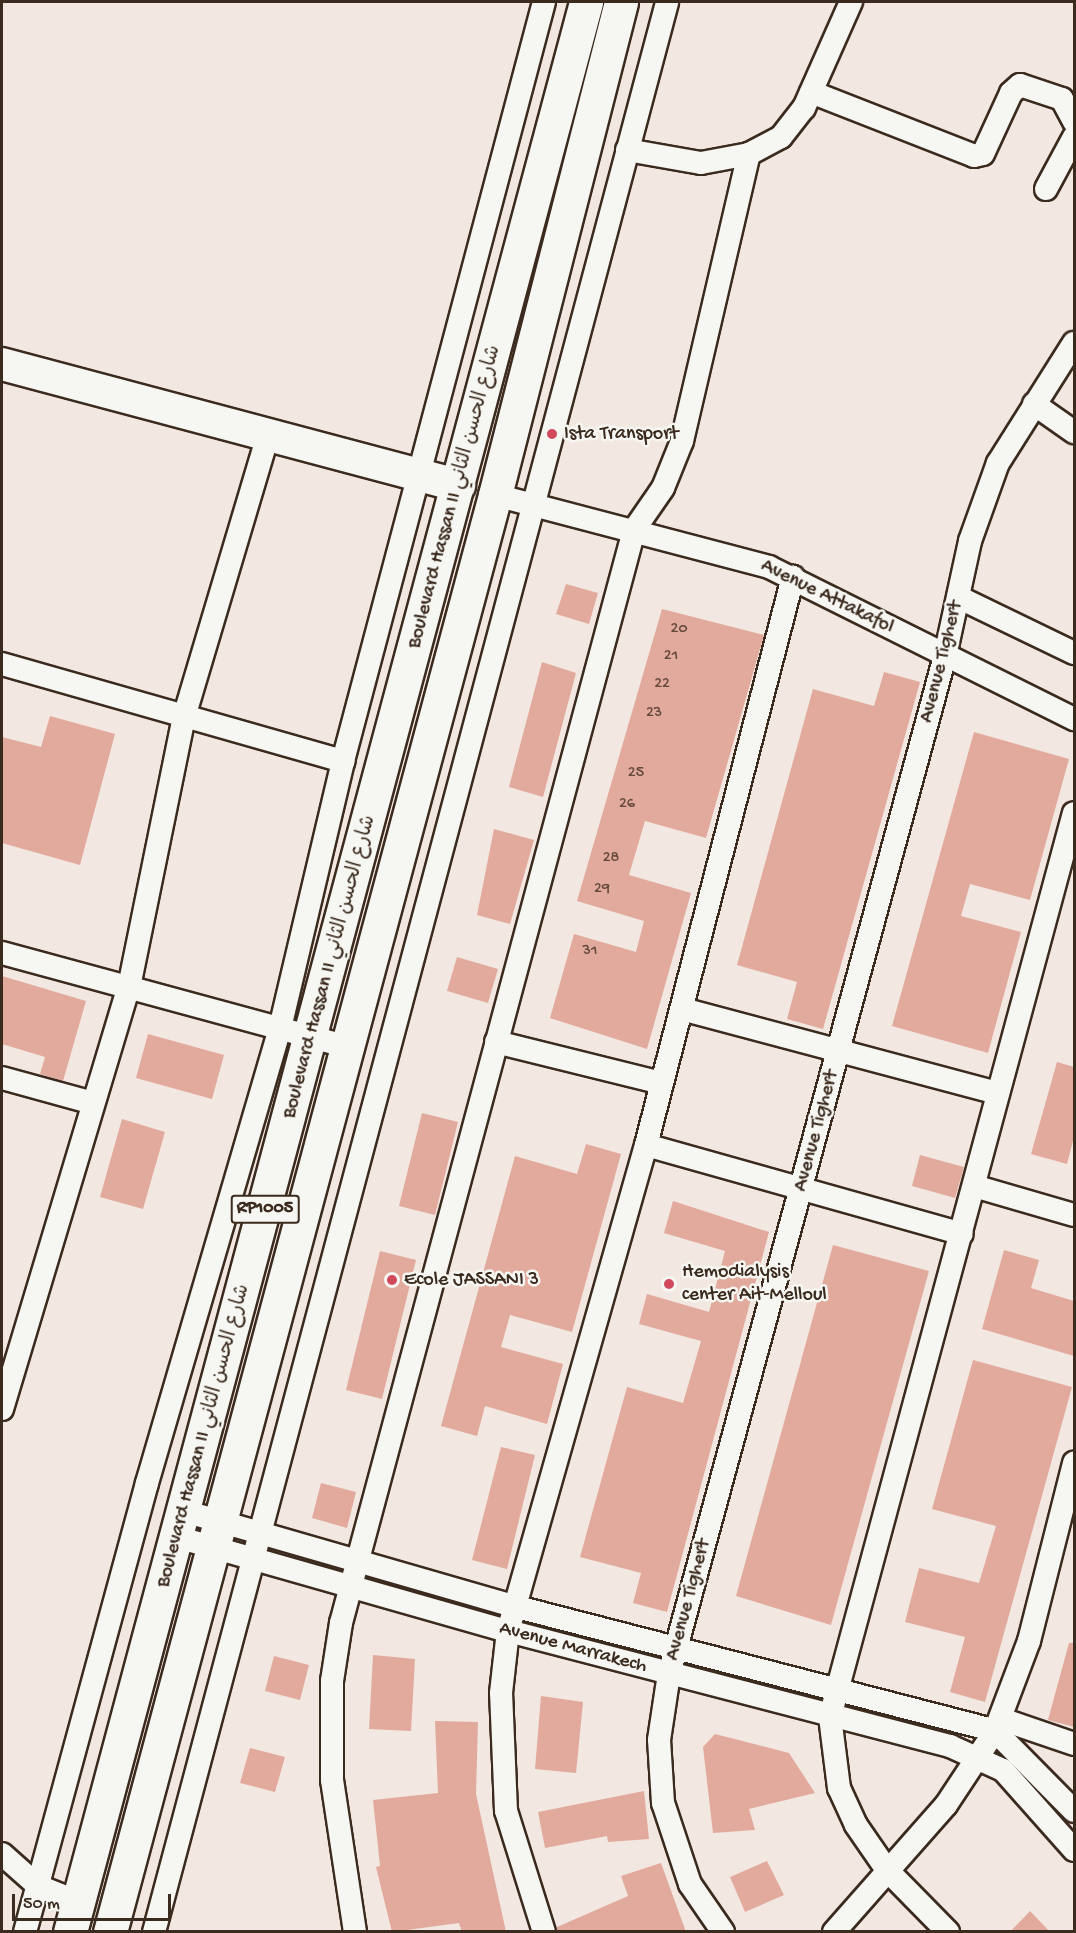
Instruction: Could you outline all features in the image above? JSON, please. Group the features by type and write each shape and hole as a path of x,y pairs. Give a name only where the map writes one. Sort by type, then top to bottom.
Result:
{"main road":[{"name":"Boulevard Hassan II شارع الحسن الثاني","path":"74,1917 459,486 586,2"},
{"name":"Boulevard Hassan II شارع الحسن الثاني","path":"110,1932 345,1046 495,495 621,2"},
{"path":"459,486 495,495"}],"street":[{"path":"25,1932 147,1483 279,1028 344,760 417,475 544,2"},
{"path":"154,1932 256,1533 535,507 667,2"},
{"path":"627,150 701,163 749,154 781,137 811,92 851,2"},
{"path":"811,92 974,156 983,154 1011,93 1020,85 1062,99 1074,122"},
{"path":"1046,189 1074,137"},
{"path":"355,1932 332,1780 332,1681 351,1588 634,530 663,488 682,441 749,154"},
{"name":"Avenue Tighert","path":"723,1932 690,1884 663,1803 659,1740 675,1646 945,656 970,541 998,463 1074,343"},
{"path":"2,364 459,486"},
{"path":"1034,404 1074,432"},
{"path":"2,1409 129,987 184,717 268,435"},
{"name":"Avenue Attakafol","path":"495,495 535,507 634,530 793,578 1074,719"},
{"path":"544,1932 506,1811 501,1693 508,1631 517,1607 646,1145 793,578"},
{"path":"958,597 1074,653"},
{"path":"2,664 184,717 344,760"},
{"path":"948,1932 887,1870 856,1825 839,1788 830,1717 1074,813"},
{"path":"2,953 345,1046"},
{"path":"682,1010 998,1093"},
{"path":"496,1042 662,1083"},
{"path":"2,1078 93,1103"},
{"path":"646,1145 962,1234"},
{"path":"974,1186 1074,1215"},
{"path":"834,1932 980,1757 998,1725 1029,1641 1074,1463"},
{"name":"Avenue Marrakech","path":"181,1524 216,1534 256,1533 517,1607 675,1646 836,1691 998,1725 1074,1744"},
{"name":"Avenue Marrakech","path":"216,1534 251,1558 351,1588 980,1757 1003,1770 1073,1844"},
{"path":"998,1725 1074,1811"},
{"path":"2,1854 74,1917"}],"building":[{"path":"566,584 598,593 589,624 556,614"},
{"path":"662,609 764,635 706,838 645,821 629,875 691,893 647,1049 550,1018 574,934 636,952 644,921 577,901"},
{"path":"542,662 576,673 543,797 509,787"},
{"path":"884,672 920,682 823,1029 787,1019 797,982 737,965 813,689 874,706"},
{"path":"50,716 115,734 80,865 2,843 2,737 41,747"},
{"path":"974,732 1069,759 1030,900 970,884 961,916 1021,932 988,1053 892,1026"},
{"path":"494,829 534,840 510,924 477,915"},
{"path":"457,957 498,969 488,1003 447,991"},
{"path":"2,976 86,1001 63,1081 40,1074 45,1057 2,1044"},
{"path":"148,1034 224,1055 212,1099 136,1078"},
{"path":"1057,1062 1074,1067 1074,1137 1067,1164 1031,1154"},
{"path":"422,1113 458,1122 435,1215 399,1206"},
{"path":"122,1119 165,1132 143,1209 100,1197"},
{"path":"586,1144 621,1154 572,1332 510,1315 501,1347 563,1364 547,1424 485,1406 477,1436 441,1426 515,1156 577,1174"},
{"path":"920,1155 964,1167 955,1198 912,1186"},
{"path":"673,1201 769,1232 667,1612 633,1603 641,1573 580,1557 627,1387 683,1403 701,1341 639,1324 647,1294 709,1312 725,1251 664,1233"},
{"path":"833,1245 929,1271 831,1625 736,1596"},
{"path":"1004,1250 1039,1260 1031,1288 1074,1301 1074,1356 982,1329"},
{"path":"380,1251 416,1260 382,1399 346,1390"},
{"path":"973,1360 1072,1387 985,1702 950,1692 965,1637 905,1622 919,1568 979,1583 996,1526 932,1509"},
{"path":"501,1447 535,1455 507,1569 472,1560"},
{"path":"321,1483 356,1492 347,1528 312,1518"},
{"path":"1069,1643 1074,1643 1074,1727 1048,1720"},
{"path":"373,1655 415,1659 411,1731 369,1729"},
{"path":"274,1656 309,1665 300,1700 265,1691"},
{"path":"541,1696 583,1702 576,1773 535,1769"},
{"path":"435,1721 478,1722 476,1794 506,1932 462,1932 459,1923 392,1932 376,1867 380,1866 373,1800 438,1793"},
{"path":"715,1734 789,1753 815,1793 749,1809 755,1830 713,1833 703,1747"},
{"path":"250,1748 285,1757 275,1792 240,1783"},
{"path":"644,1791 649,1839 608,1842 607,1836 545,1848 538,1812"},
{"path":"767,1861 784,1895 745,1912 730,1877"},
{"path":"661,1863 686,1932 557,1932 557,1927 628,1896 621,1876"},
{"path":"1030,1911 1050,1932 1010,1932"}],"place":[{"name":"Ista Transport","path":"552,434"},
{"name":"Ecole JASSANI 3","path":"392,1280"},
{"name":"Hemodialysis center Ait-Melloul","path":"669,1284"}]}
